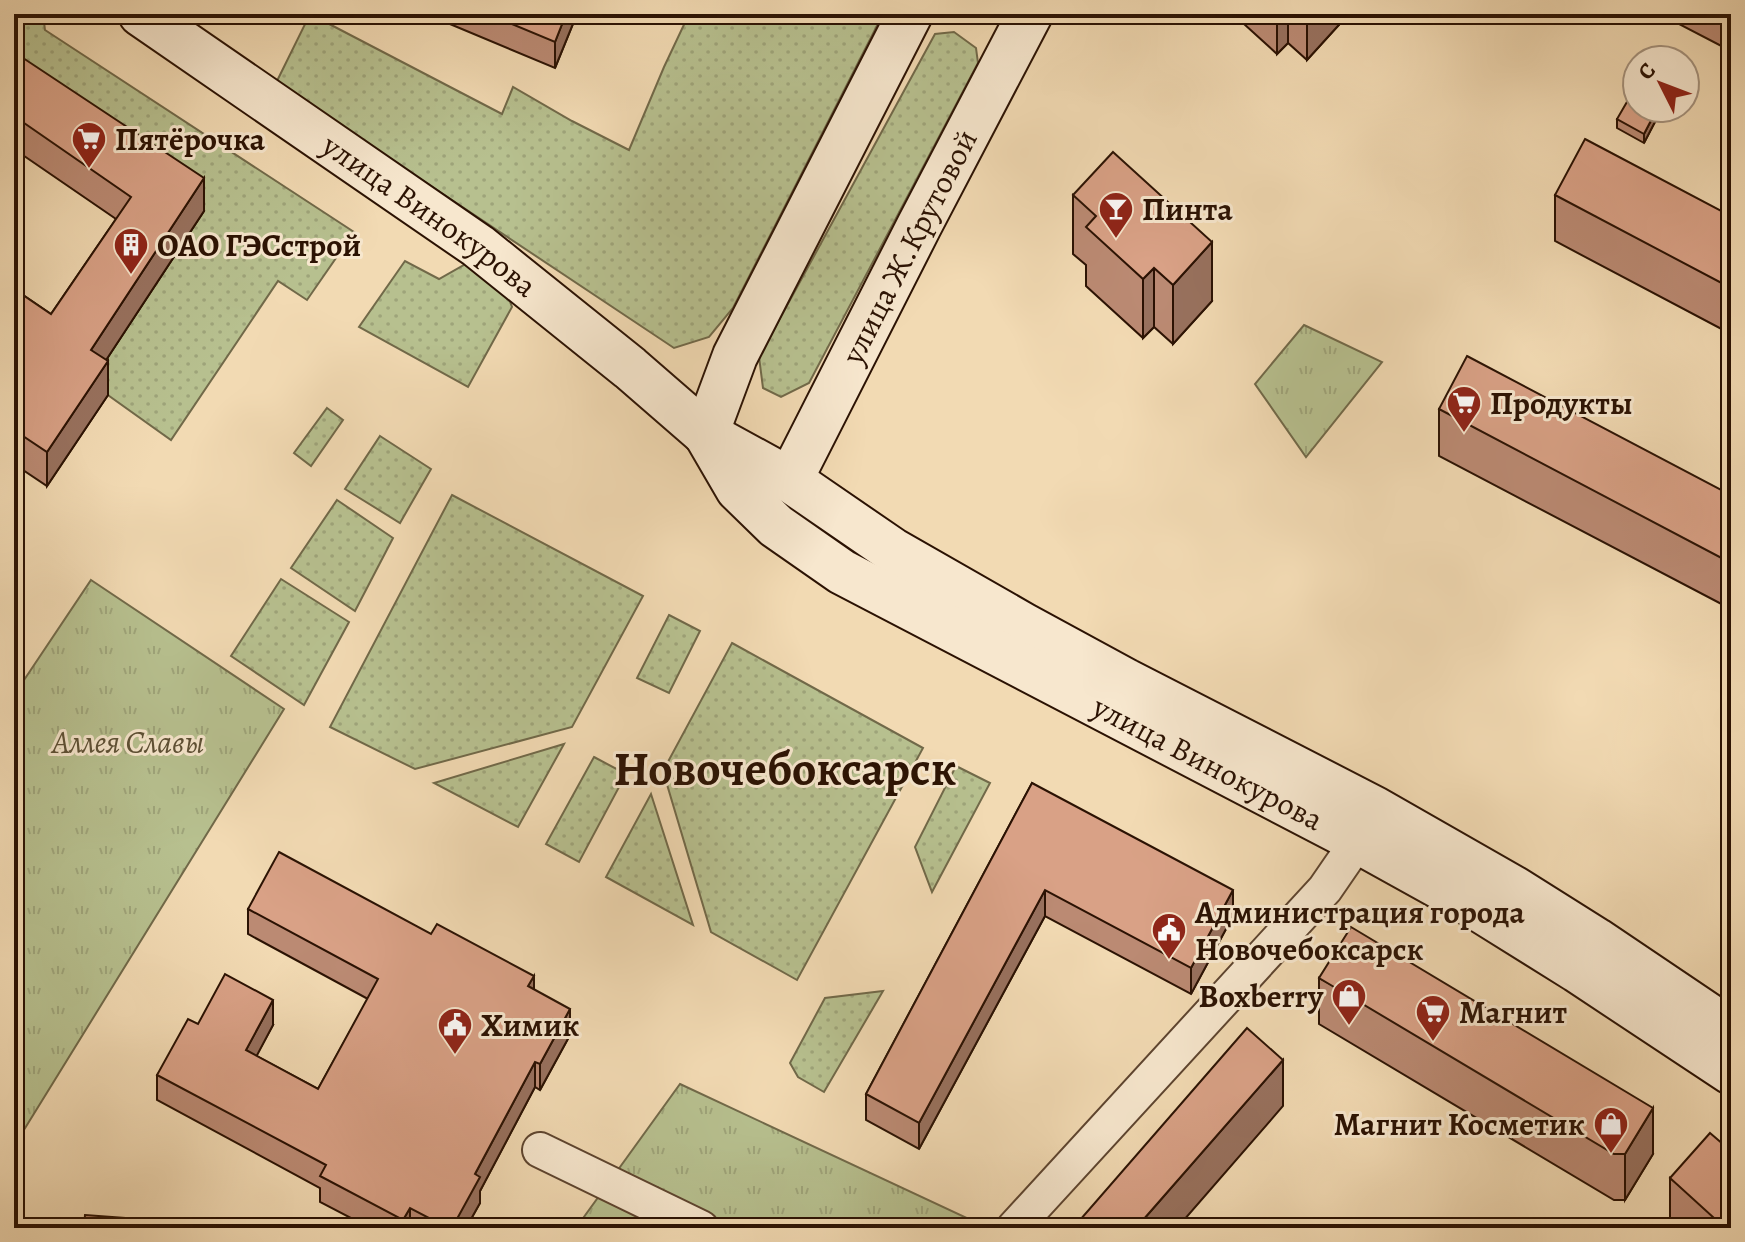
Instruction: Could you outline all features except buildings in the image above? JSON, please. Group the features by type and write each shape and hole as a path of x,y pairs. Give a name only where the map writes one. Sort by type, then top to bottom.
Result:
{"main road":[{"name":"улица Винокурова","path":"141,14 478,246 630,368 706,434 790,480 892,550 1126,681 1366,825 1480,909 1731,1072"},
{"path":"706,434 735,356 910,14"},
{"name":"улица Ж.Крутовой","path":"790,480 1030,14"},
{"name":"улица Винокурова","path":"706,434 738,489 776,526 842,572 1366,825 1515,889 1731,1031"}],"street":[{"path":"1014,1228 1325,889 1366,825"},
{"path":"540,1150 701,1228"}],"green space":[{"path":"14,14 43,14 45,30 354,232 307,300 278,281 171,440 91,383 204,211 14,85"},
{"path":"310,14 502,114 513,87 629,150 689,14 883,14 733,308 709,337 674,348 276,83"},
{"path":"954,32 976,48 978,63 809,383 781,397 763,388 759,357 935,34"},
{"path":"478,257 500,274 512,307 468,387 359,327 405,261 439,279"},
{"path":"1304,325 1382,362 1306,457 1255,384"},
{"path":"327,408 343,420 311,466 294,453"},
{"path":"380,436 431,469 400,523 345,489"},
{"path":"452,495 643,596 572,727 415,769 330,727"},
{"path":"337,500 393,538 355,611 291,568"},
{"path":"281,579 349,622 304,705 231,656"},
{"name":"Аллея Славы","path":"91,580 284,709 14,1146 14,695"},
{"path":"669,615 700,631 669,693 637,678"},
{"path":"732,643 923,748 797,980 711,932 663,771"},
{"path":"564,744 518,827 434,783"},
{"path":"594,757 626,774 579,862 546,844"},
{"path":"956,766 990,783 932,892 915,847"},
{"path":"651,794 693,925 606,877"},
{"path":"883,991 824,1092 798,1077 790,1063 825,998"},
{"path":"680,1084 984,1226 576,1228"}],"place":[{"name":"Пятёрочка","path":"89,170"},
{"name":"Пинта","path":"1116,240"},
{"name":"ОАО ГЭСстрой","path":"131,276"},
{"name":"Продукты","path":"1464,434"},
{"name":"Администрация города Новочебоксарск","path":"1169,961"},
{"name":"Boxberry","path":"1349,1027"},
{"name":"Магнит","path":"1433,1043"},
{"name":"Химик","path":"455,1056"},
{"name":"Магнит Косметик","path":"1611,1155"}],"district":[{"name":"Новочебоксарск","path":"785,768"}]}
